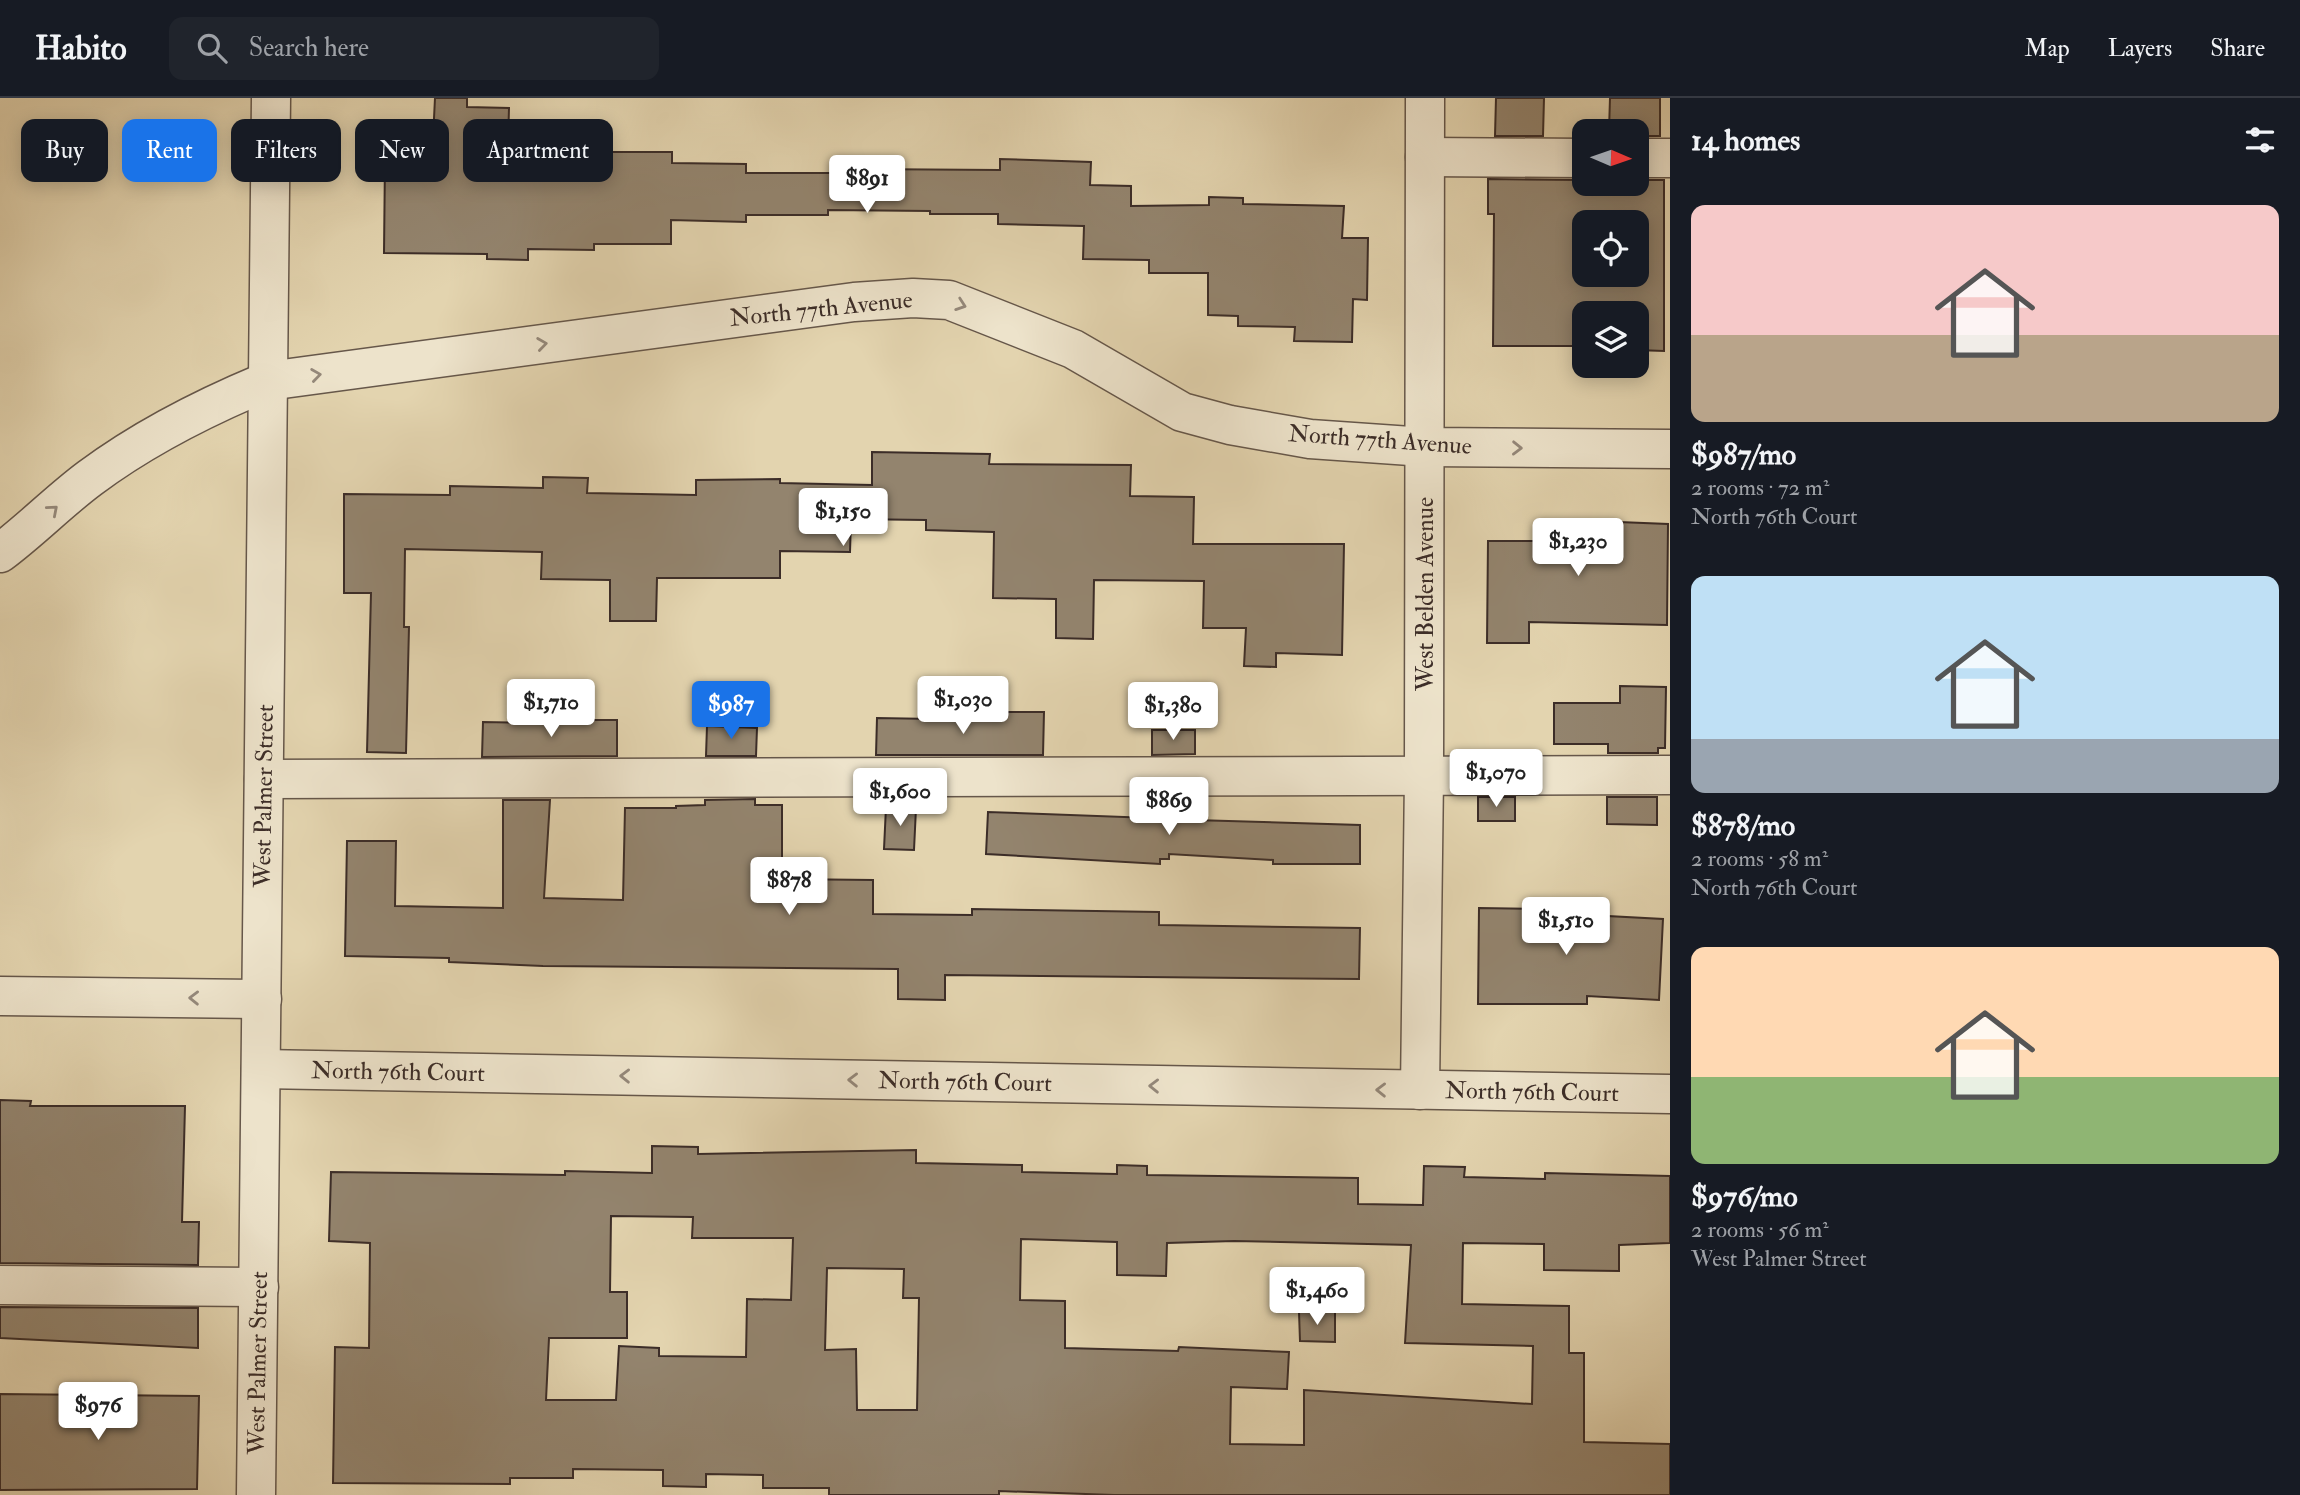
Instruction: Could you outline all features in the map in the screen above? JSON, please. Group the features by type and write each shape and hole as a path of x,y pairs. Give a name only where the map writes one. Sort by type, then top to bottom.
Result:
{"street":[{"name":"West Palmer Street","path":"256,1495 271,98"},
{"name":"West Belden Avenue","path":"1420,1090 1424,776 1425,98"},
{"path":"1425,157 1572,158"},
{"path":"1649,158 1670,158"},
{"name":"North 77th Avenue","path":"0,554 89,479 146,441 205,408 268,381 840,304 913,298 949,300 1073,349 1182,412 1230,425 1310,439 1425,447 1670,449"},
{"path":"264,779 1670,775"},
{"path":"0,996 262,999"},
{"name":"North 76th Court","path":"261,1069 1670,1094"},
{"path":"0,1285 259,1287"}],"building":[{"path":"435,98 467,98 467,107 509,108 509,119 463,119 463,182 613,182 613,152 672,152 672,163 746,164 746,173 857,173 857,169 1000,170 1000,159 1091,162 1090,185 1131,186 1131,206 1209,205 1209,197 1243,198 1243,204 1344,206 1342,238 1368,238 1367,300 1353,299 1352,342 1294,341 1295,327 1238,326 1238,316 1208,315 1208,273 1149,273 1149,260 1083,259 1084,226 998,224 998,214 828,210 828,215 746,215 746,222 671,220 671,244 594,244 594,250 528,249 528,260 487,259 487,254 384,253 385,182 449,182 449,119 434,119"},
{"path":"1496,98 1544,98 1543,136 1495,136"},
{"path":"1610,98 1660,98 1660,136 1649,136 1649,119 1609,119"},
{"path":"1488,179 1572,180 1572,196 1649,196 1649,180 1664,180 1664,351 1649,350 1649,301 1572,301 1572,346 1493,346 1494,214 1488,214"},
{"path":"872,452 990,454 989,464 1131,465 1130,496 1194,497 1193,544 1344,544 1342,655 1276,653 1276,667 1244,666 1246,628 1203,628 1204,581 1094,580 1093,639 1056,638 1056,599 993,598 994,532 926,530 926,520 851,519 850,552 780,551 780,578 657,578 656,621 610,621 610,580 541,579 542,552 405,549 404,627 409,627 406,753 367,752 371,593 344,593 344,494 450,495 450,486 543,488 543,477 588,478 587,493 696,495 696,480 780,479 780,483 872,485"},
{"path":"1544,519 1668,524 1667,625 1529,622 1529,643 1487,643 1488,541 1544,541"},
{"path":"1620,686 1666,687 1665,748 1658,748 1658,753 1608,753 1608,744 1554,744 1554,703 1620,703"},
{"path":"992,712 1044,712 1043,755 876,755 877,718 992,720"},
{"path":"546,720 617,720 617,756 482,757 483,722 546,723"},
{"path":"707,726 757,728 756,756 706,756"},
{"path":"1152,730 1195,730 1195,754 1152,755"},
{"path":"1478,797 1515,797 1515,821 1478,821"},
{"path":"1607,797 1657,797 1657,825 1607,824"},
{"path":"1152,798 1195,798 1194,820 1360,825 1360,864 1273,864 1273,860 1169,854 1169,859 1160,859 1160,864 986,854 988,812 1151,818"},
{"path":"755,799 755,805 782,805 782,879 873,880 873,914 972,915 972,909 1159,912 1159,925 1360,928 1359,979 945,975 945,1000 898,999 898,969 543,966 449,962 449,958 345,956 347,841 396,841 395,906 503,908 503,800 550,800 544,898 623,900 625,808 676,808 705,805 705,800"},
{"path":"886,807 916,808 914,850 884,849"},
{"path":"1479,908 1589,910 1589,915 1663,919 1659,1000 1587,996 1587,1004 1478,1004"},
{"path":"0,1100 31,1101 30,1106 185,1106 182,1222 199,1222 198,1265 0,1263"},
{"path":"652,1146 698,1147 698,1154 916,1150 916,1163 1022,1165 1022,1172 1117,1174 1117,1165 1147,1166 1147,1175 1358,1178 1358,1204 1423,1205 1424,1166 1465,1167 1464,1177 1545,1179 1545,1173 1670,1176 1670,1243 1619,1245 1619,1271 1544,1270 1544,1244 1463,1243 1462,1304 1569,1306 1569,1353 1584,1353 1584,1442 1670,1444 1670,1495 1114,1495 999,1491 999,1495 829,1495 829,1488 763,1488 763,1475 706,1474 706,1487 663,1486 663,1470 573,1469 573,1478 510,1478 510,1484 333,1483 335,1347 369,1348 370,1243 329,1241 331,1172 565,1175 565,1171 652,1173","holes":["611,1216 693,1217 692,1238 793,1238 791,1300 747,1299 746,1357 659,1356 659,1348 619,1346 616,1400 546,1400 549,1338 627,1338 627,1292 610,1292","1021,1239 1117,1242 1117,1275 1166,1276 1167,1243 1234,1241 1411,1245 1405,1343 1533,1346 1532,1404 1304,1390 1304,1445 1230,1444 1231,1387 1287,1389 1289,1352 1179,1347 1178,1351 1065,1348 1065,1301 1020,1300","827,1268 904,1269 903,1298 919,1298 917,1410 857,1410 856,1349 825,1350"]},
{"path":"0,1307 198,1308 198,1348 0,1338"},
{"path":"1299,1312 1335,1312 1335,1342 1300,1341"},
{"path":"0,1394 199,1396 197,1489 0,1490"}]}
